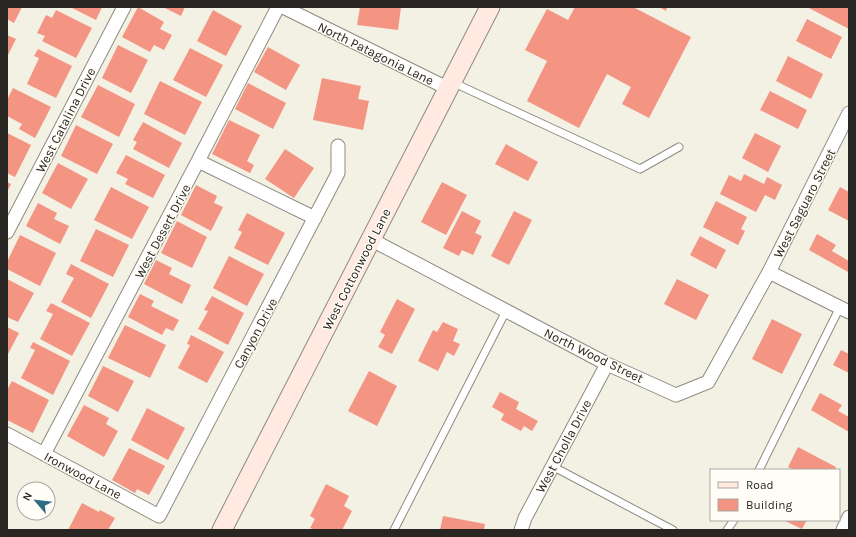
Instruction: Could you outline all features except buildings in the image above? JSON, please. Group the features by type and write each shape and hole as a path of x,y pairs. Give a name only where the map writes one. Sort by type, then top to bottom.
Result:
{"main road":[{"name":"West Cottonwood Lane","path":"222,530 372,240 490,7"}],"street":[{"name":"West Catalina Drive","path":"7,232 124,7"},
{"name":"West Desert Drive","path":"44,454 278,7"},
{"name":"North Patagonia Lane","path":"283,7 450,85"},
{"name":"West Saguaro Street","path":"769,272 849,112"},
{"name":"Canyon Drive","path":"159,516 338,173 338,146"},
{"path":"198,162 315,218"},
{"name":"North Wood Street","path":"372,240 607,364 676,394 708,382 769,272"},
{"path":"769,272 847,310"},
{"name":"West Cholla Drive","path":"521,530 524,518 607,364"},
{"name":"Ironwood Lane","path":"7,434 159,516"},
{"path":"843,530 849,517"}],"lane":[{"path":"450,85 640,169 679,147"},
{"path":"394,530 506,310"},
{"path":"760,469 847,310"},
{"path":"552,466 673,530"},
{"path":"728,530 733,521"}]}
